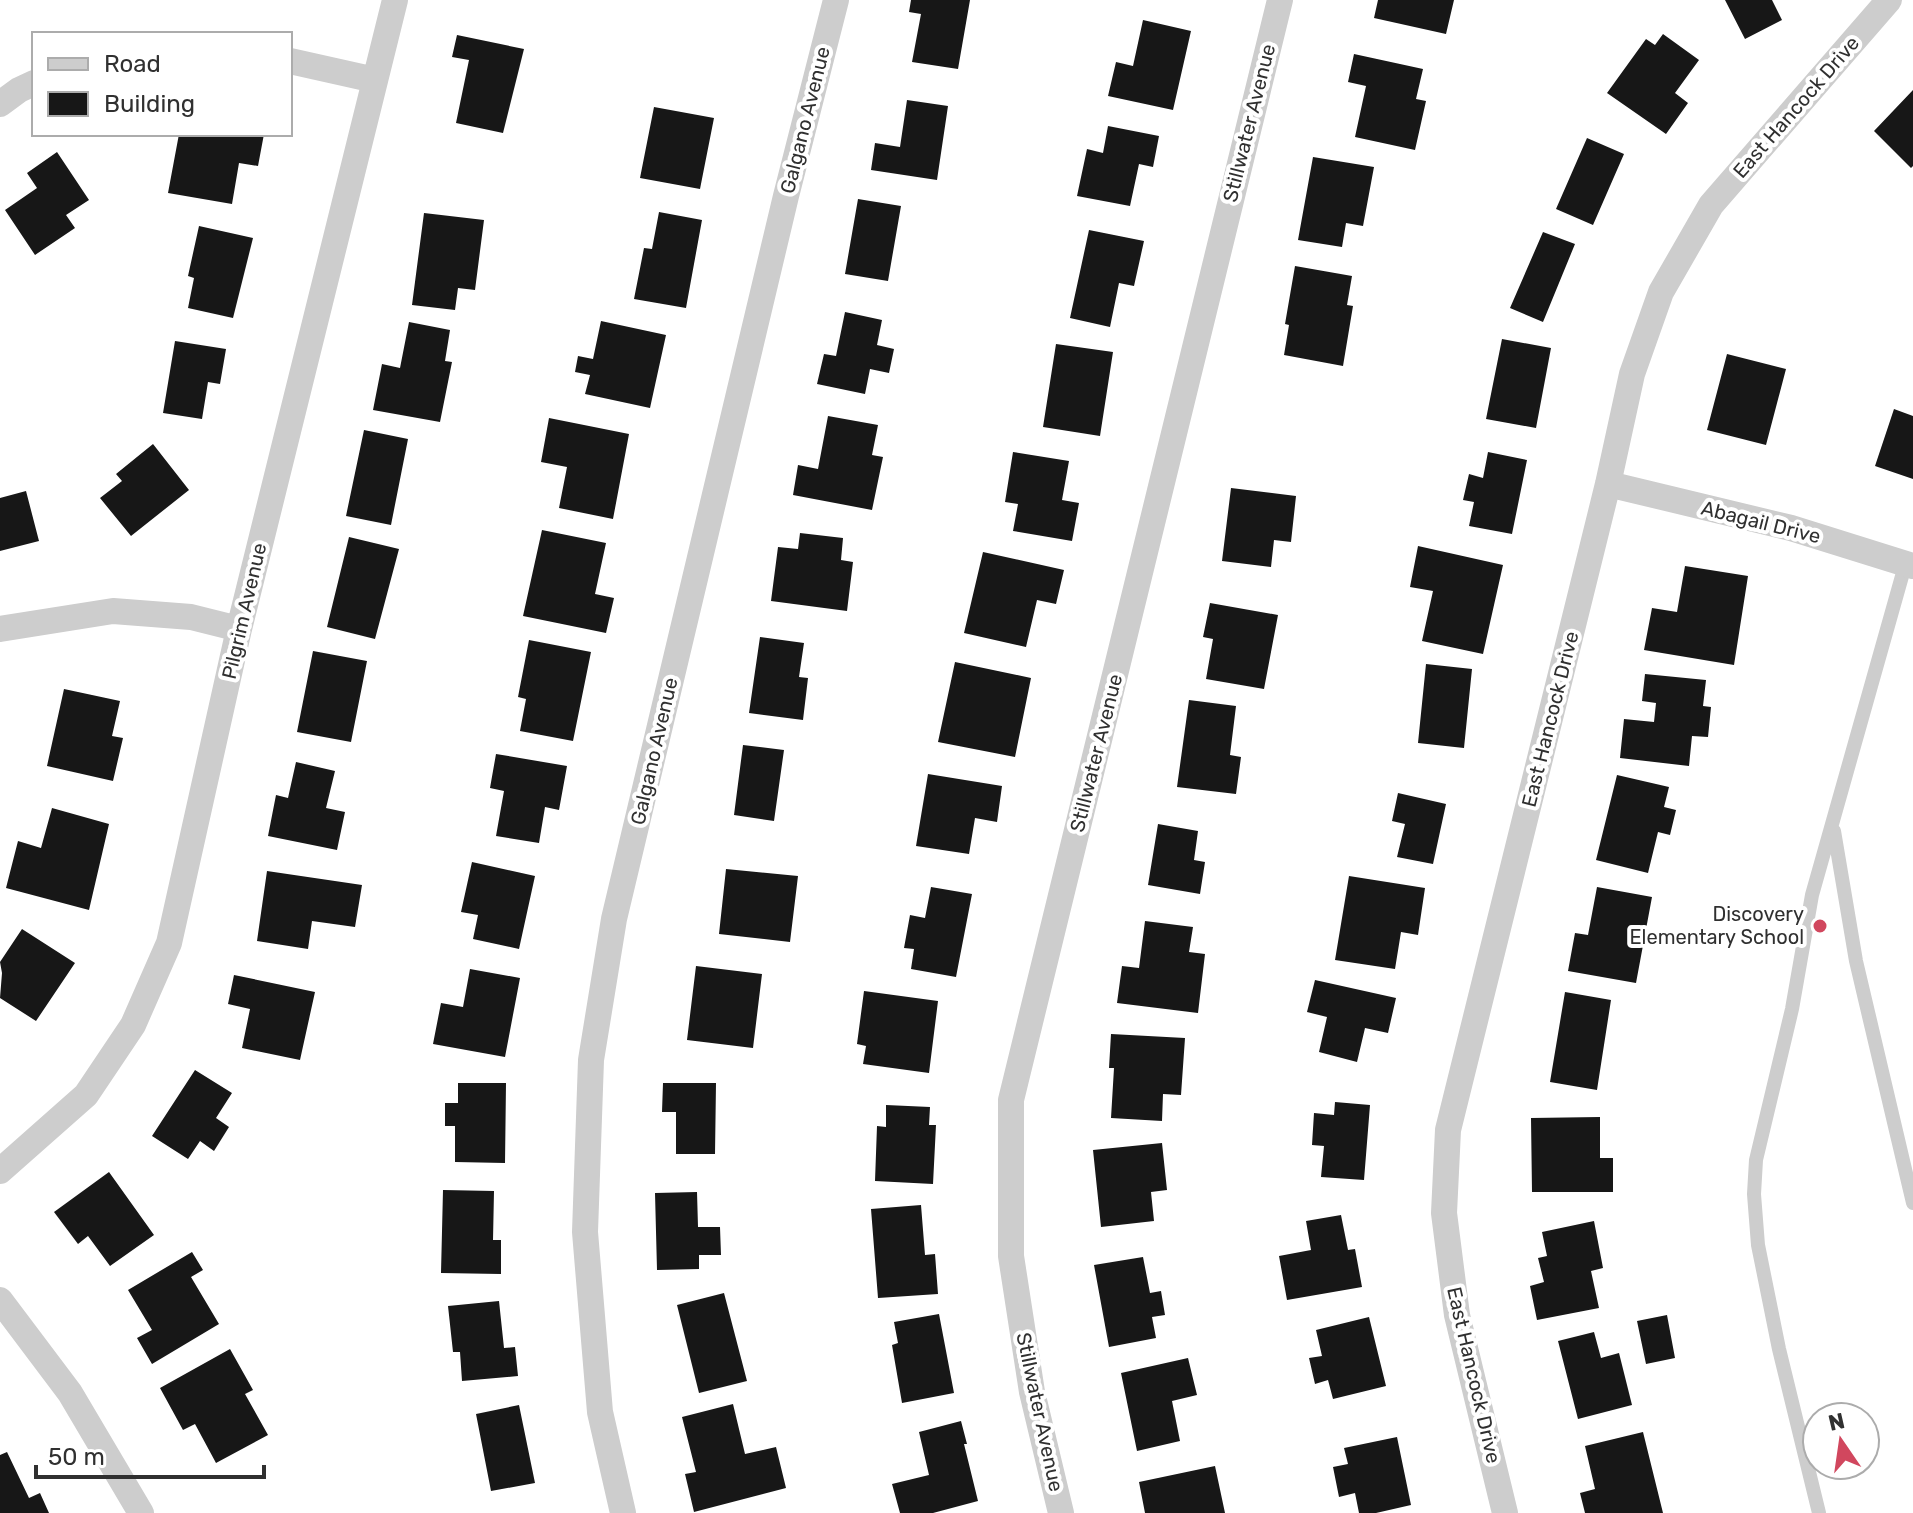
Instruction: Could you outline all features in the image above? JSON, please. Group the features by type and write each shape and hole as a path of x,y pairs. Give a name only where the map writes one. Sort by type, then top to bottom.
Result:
{"street":[{"name":"Pilgrim Avenue","path":"0,1171 86,1095 133,1025 169,943 239,629 395,0"},
{"name":"Galgano Avenue","path":"623,1513 600,1412 585,1232 591,1060 614,919 782,211 836,0"},
{"name":"Stillwater Avenue","path":"1061,1513 1032,1392 1011,1256 1011,1100 1280,0"},
{"name":"East Hancock Drive","path":"1505,1513 1457,1315 1444,1213 1448,1130 1608,484 1632,374 1661,292 1711,205 1889,0"},
{"path":"292,61 375,80"},
{"path":"0,104 32,84"},
{"name":"Abagail Drive","path":"1608,484 1791,528 1910,564"},
{"path":"0,629 113,611 191,617 239,629"},
{"path":"0,1300 70,1393 141,1513"}],"lane":[{"path":"1819,1513 1779,1349 1758,1245 1754,1194 1756,1160 1792,1009 1812,895 1881,644 1910,564"},
{"path":"1833,827 1856,961 1913,1203"}],"building":[{"path":"911,0 970,0 958,69 912,62 921,14 909,12"},
{"path":"1378,0 1454,0 1446,34 1374,18"},
{"path":"1725,0 1772,0 1782,20 1745,39"},
{"path":"1143,20 1191,31 1173,110 1108,96 1116,62 1133,66"},
{"path":"1663,34 1699,60 1675,93 1688,103 1666,134 1607,93 1646,39 1655,45"},
{"path":"457,35 524,49 503,133 456,123 469,60 452,57"},
{"path":"1354,54 1423,69 1416,99 1426,101 1415,150 1355,137 1366,86 1348,82"},
{"path":"1913,90 1913,166 1911,168 1874,131"},
{"path":"907,100 948,106 937,180 871,170 875,143 900,147"},
{"path":"654,107 714,118 700,189 640,178"},
{"path":"1108,126 1159,136 1153,167 1139,164 1130,206 1077,196 1087,149 1103,153"},
{"path":"179,136 264,136 258,166 239,163 232,204 168,193"},
{"path":"1587,138 1624,154 1593,225 1556,209"},
{"path":"57,152 89,200 66,215 75,228 35,255 5,210 37,188 27,173"},
{"path":"1313,157 1374,167 1363,226 1346,223 1342,247 1298,240"},
{"path":"858,199 901,206 888,281 845,274"},
{"path":"659,212 702,220 686,308 634,299 644,248 652,249"},
{"path":"424,213 484,220 475,290 458,288 455,310 412,305"},
{"path":"199,226 253,238 233,318 188,308 194,278 188,276"},
{"path":"1089,230 1144,241 1134,286 1119,283 1110,327 1070,318"},
{"path":"1543,232 1575,244 1543,322 1510,308"},
{"path":"1295,266 1352,276 1347,305 1353,306 1343,366 1284,355 1289,325 1285,324"},
{"path":"845,312 882,320 877,345 894,349 889,373 870,369 865,394 817,384 824,354 836,356"},
{"path":"601,321 666,335 650,408 585,394 590,375 575,372 578,356 593,359"},
{"path":"409,322 450,330 445,361 452,362 440,422 373,410 382,364 400,368"},
{"path":"1502,339 1551,348 1536,428 1486,419"},
{"path":"175,341 226,349 220,384 208,382 202,419 163,413"},
{"path":"1056,344 1113,352 1100,436 1043,427"},
{"path":"1727,354 1786,369 1766,445 1707,430"},
{"path":"1894,409 1913,416 1913,479 1875,466"},
{"path":"828,416 878,425 872,455 883,457 872,510 793,495 798,465 818,469"},
{"path":"549,418 629,434 613,519 559,508 567,467 541,462"},
{"path":"364,430 408,439 391,525 346,516"},
{"path":"153,444 189,490 131,536 100,498 122,481 116,474"},
{"path":"1013,452 1069,461 1062,500 1079,503 1072,541 1013,531 1018,504 1005,502"},
{"path":"1488,452 1527,460 1512,534 1469,526 1474,502 1463,500 1469,474 1483,478"},
{"path":"1231,488 1296,496 1291,542 1274,540 1271,567 1222,561"},
{"path":"26,491 39,541 0,551 0,498"},
{"path":"542,530 606,543 595,594 614,598 606,633 523,616"},
{"path":"800,533 843,538 841,560 853,562 847,611 771,601 778,547 798,549"},
{"path":"349,537 399,549 375,639 327,627"},
{"path":"1418,546 1503,565 1483,654 1422,641 1433,591 1410,587"},
{"path":"983,552 1064,570 1056,604 1037,600 1026,647 964,633"},
{"path":"1685,566 1748,576 1734,665 1644,650 1652,608 1677,612"},
{"path":"1210,603 1278,615 1264,689 1206,679 1213,639 1203,637"},
{"path":"760,637 804,643 799,677 808,678 803,720 749,713"},
{"path":"529,640 591,652 573,741 520,731 526,699 518,697"},
{"path":"313,651 367,661 351,742 297,732"},
{"path":"955,662 1031,678 1015,757 938,742"},
{"path":"1426,664 1472,669 1464,748 1418,743"},
{"path":"1645,674 1706,680 1703,706 1711,707 1708,737 1692,736 1689,766 1620,758 1624,719 1654,722 1656,703 1642,701"},
{"path":"64,689 120,701 112,736 123,738 113,781 47,766"},
{"path":"1189,700 1236,706 1230,755 1241,757 1236,794 1177,787"},
{"path":"743,745 784,750 774,821 734,815"},
{"path":"496,754 567,766 559,810 545,807 539,843 496,836 504,791 490,788"},
{"path":"296,762 335,771 326,808 345,812 337,850 268,836 276,795 288,798"},
{"path":"928,774 1002,786 997,822 975,818 969,854 916,846"},
{"path":"1617,775 1669,787 1664,807 1676,810 1670,835 1658,832 1648,873 1596,860"},
{"path":"1398,793 1446,804 1433,864 1397,857 1405,824 1392,821"},
{"path":"52,808 109,824 89,910 6,888 18,841 41,848"},
{"path":"1158,824 1198,831 1194,860 1205,862 1200,894 1148,885"},
{"path":"472,862 535,876 519,949 473,939 478,915 461,912"},
{"path":"726,869 798,876 790,942 719,934"},
{"path":"267,871 362,885 355,927 312,921 308,949 257,941"},
{"path":"1349,876 1425,888 1418,935 1401,932 1395,969 1335,960"},
{"path":"931,887 972,894 956,977 911,969 914,949 904,948 910,915 925,918"},
{"path":"1597,887 1652,897 1636,983 1568,971 1575,933 1588,935"},
{"path":"1145,921 1193,927 1189,952 1205,954 1198,1013 1117,1003 1122,966 1139,968"},
{"path":"22,929 75,963 36,1021 0,998 0,962"},
{"path":"696,966 762,974 753,1048 687,1040"},
{"path":"470,969 520,978 505,1057 433,1044 441,1003 463,1007"},
{"path":"234,975 315,992 300,1060 242,1048 250,1009 228,1004"},
{"path":"1315,980 1396,998 1388,1033 1365,1028 1357,1062 1319,1052 1327,1017 1307,1012"},
{"path":"864,991 938,1001 929,1073 863,1064 866,1046 857,1044"},
{"path":"1565,992 1611,1000 1597,1090 1550,1082"},
{"path":"1111,1034 1185,1038 1181,1095 1163,1094 1162,1121 1111,1118 1114,1068 1109,1068"},
{"path":"195,1070 232,1093 216,1118 229,1127 214,1151 200,1141 188,1159 152,1136"},
{"path":"458,1083 506,1083 505,1163 455,1162 455,1126 445,1126 445,1103 458,1103"},
{"path":"663,1083 716,1083 715,1154 676,1154 676,1112 662,1112"},
{"path":"1335,1102 1370,1105 1364,1180 1321,1177 1324,1146 1312,1145 1314,1113 1334,1115"},
{"path":"886,1105 930,1107 929,1125 936,1125 933,1184 875,1181 877,1126 886,1127"},
{"path":"1600,1117 1600,1158 1613,1158 1613,1192 1532,1192 1531,1118"},
{"path":"1162,1143 1167,1190 1151,1192 1154,1221 1101,1227 1093,1150"},
{"path":"109,1172 154,1235 110,1266 88,1236 78,1244 54,1212"},
{"path":"443,1190 494,1191 493,1240 501,1240 501,1274 441,1273"},
{"path":"697,1192 698,1227 720,1227 721,1255 699,1255 699,1269 657,1270 655,1193"},
{"path":"921,1205 925,1255 935,1254 938,1294 878,1298 871,1209"},
{"path":"1341,1215 1348,1250 1355,1249 1362,1287 1287,1300 1279,1256 1311,1250 1306,1221"},
{"path":"1594,1221 1603,1268 1591,1271 1599,1308 1537,1320 1530,1286 1544,1282 1538,1258 1547,1256 1542,1232"},
{"path":"192,1252 203,1270 191,1277 219,1324 152,1364 137,1338 152,1330 128,1290"},
{"path":"1143,1257 1150,1293 1161,1291 1165,1315 1152,1317 1156,1338 1109,1347 1094,1265"},
{"path":"724,1293 747,1381 699,1393 677,1305"},
{"path":"499,1301 504,1348 515,1347 518,1376 462,1381 460,1352 453,1352 448,1306"},
{"path":"939,1314 954,1393 902,1403 892,1345 898,1343 894,1322"},
{"path":"1667,1315 1675,1358 1646,1364 1637,1321"},
{"path":"1369,1317 1386,1386 1333,1399 1328,1380 1315,1384 1309,1358 1322,1356 1316,1330"},
{"path":"1594,1332 1601,1358 1619,1353 1632,1405 1578,1419 1558,1341"},
{"path":"230,1349 253,1390 245,1394 268,1435 216,1463 195,1424 183,1430 160,1388"},
{"path":"1188,1358 1197,1395 1172,1401 1180,1441 1137,1451 1121,1373"},
{"path":"733,1404 745,1454 776,1447 786,1488 694,1512 685,1474 696,1472 682,1417"},
{"path":"519,1405 535,1483 491,1491 476,1414"},
{"path":"961,1421 978,1501 933,1513 900,1513 892,1484 929,1475 919,1432"},
{"path":"1643,1432 1663,1513 1585,1513 1580,1493 1595,1489 1585,1446"},
{"path":"1397,1437 1411,1505 1376,1513 1359,1513 1355,1493 1339,1497 1333,1467 1348,1464 1344,1448"},
{"path":"7,1452 29,1498 40,1493 49,1513 0,1513 0,1455"},
{"path":"1215,1466 1225,1513 1145,1513 1139,1482"}],"place":[{"name":"Discovery Elementary School","path":"1820,926"}]}
